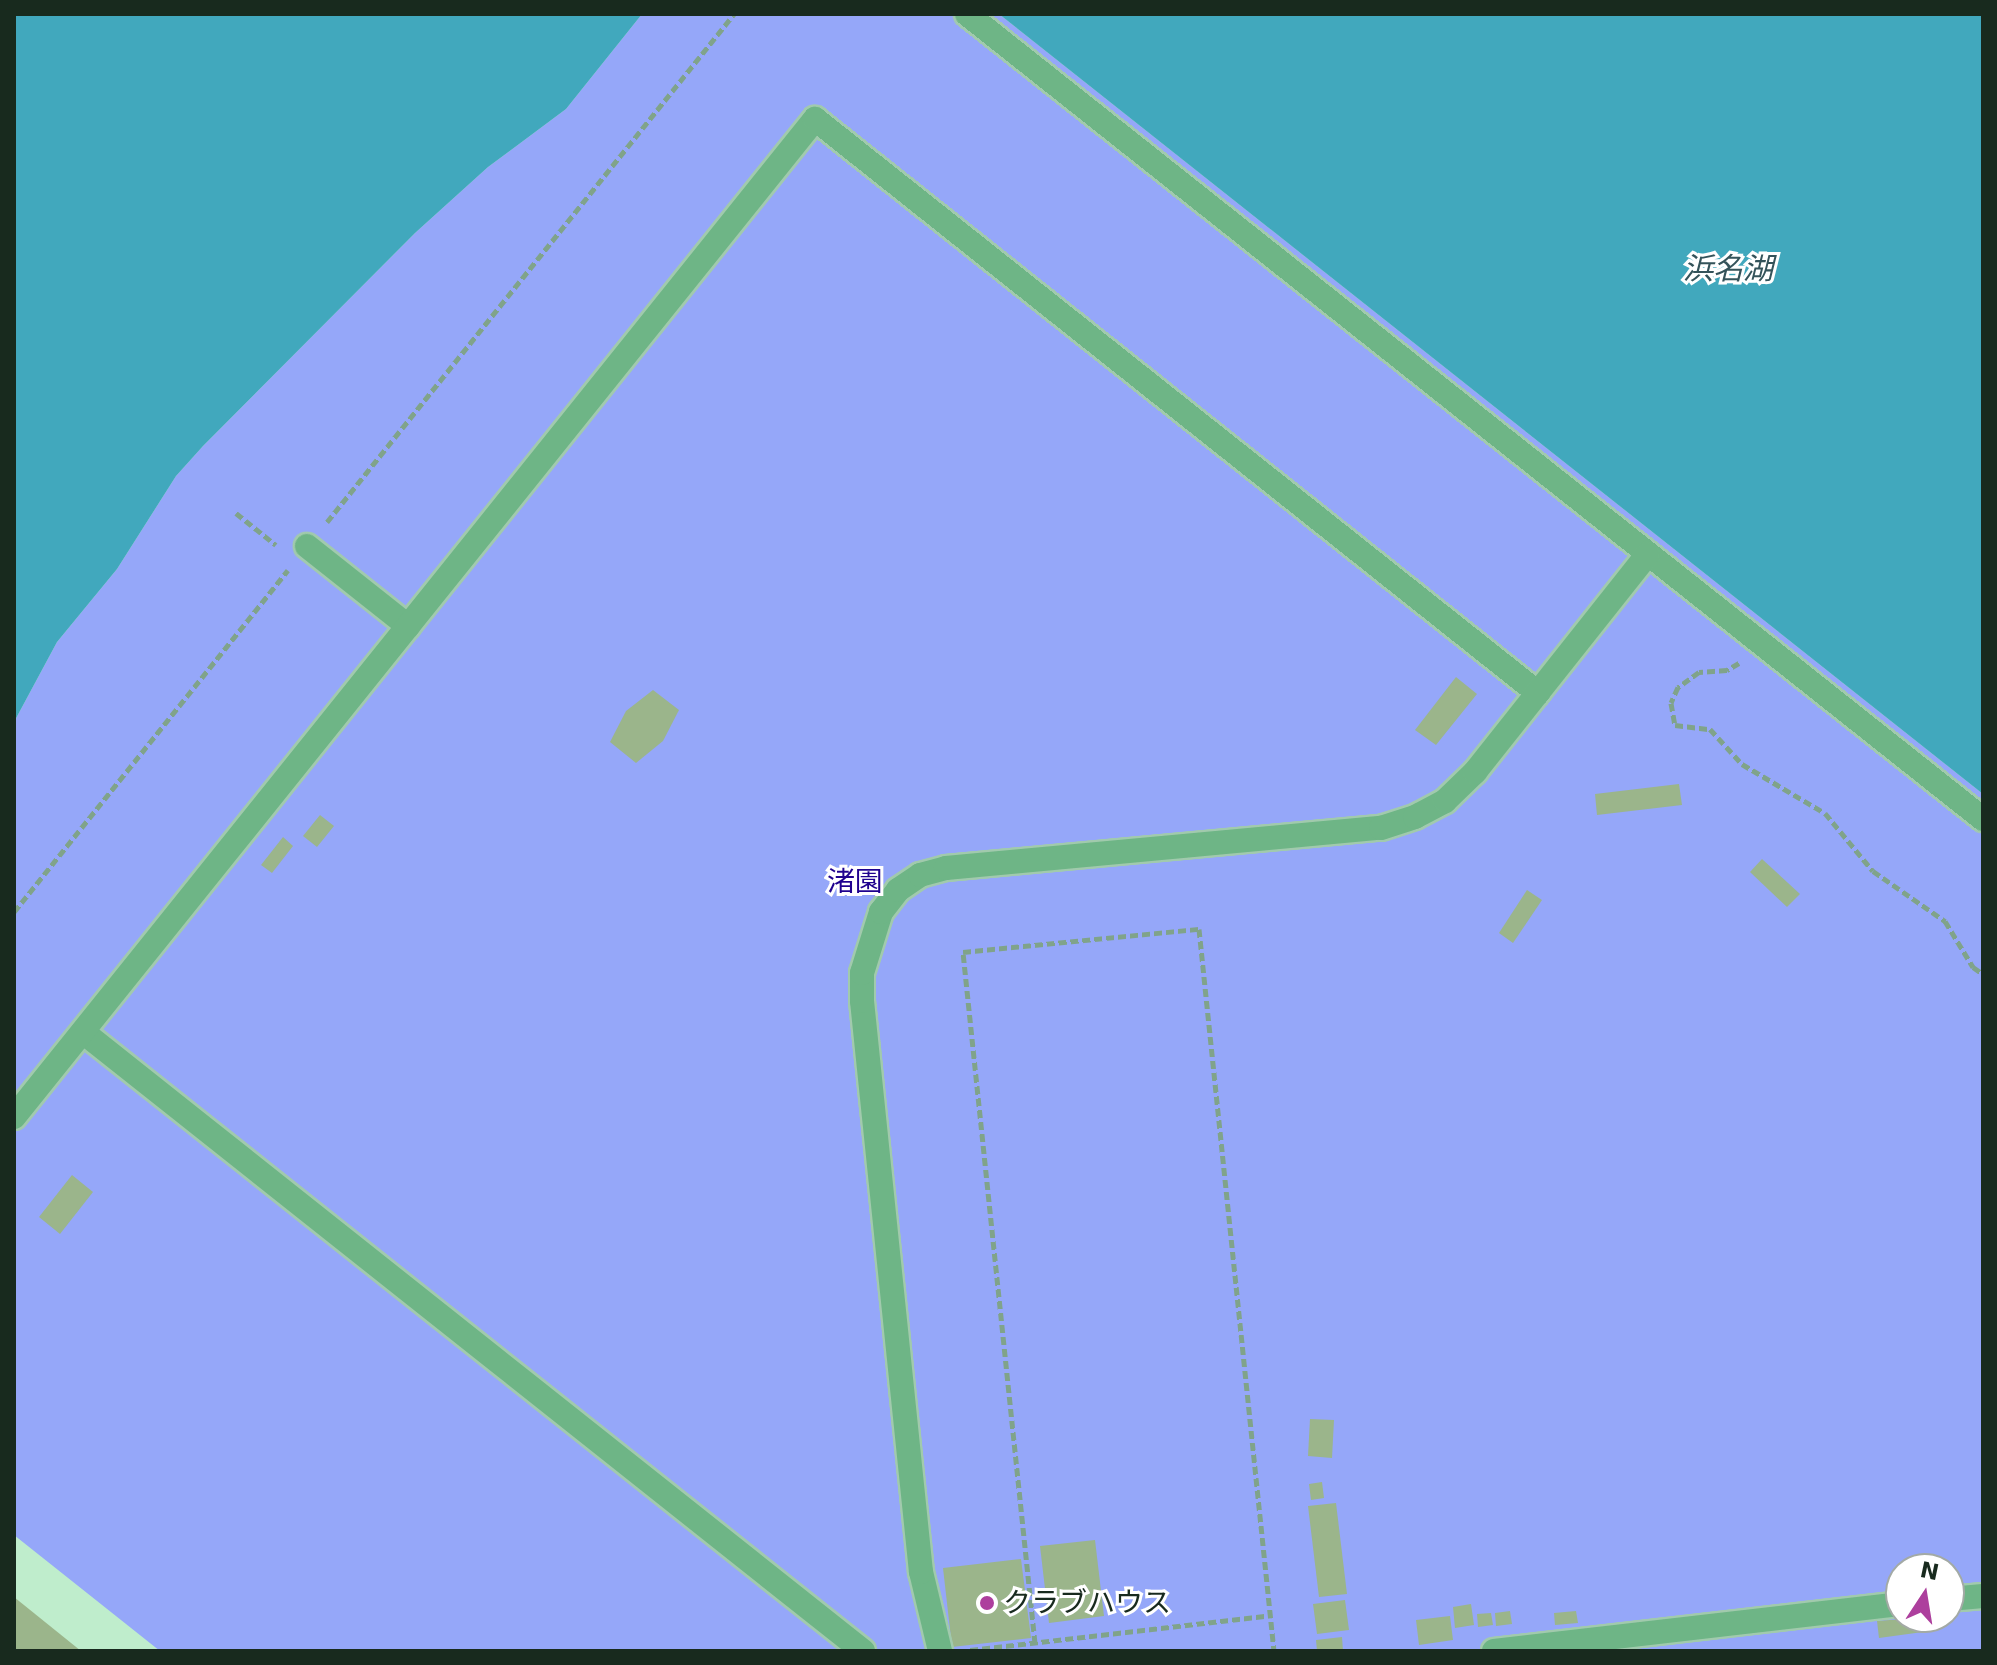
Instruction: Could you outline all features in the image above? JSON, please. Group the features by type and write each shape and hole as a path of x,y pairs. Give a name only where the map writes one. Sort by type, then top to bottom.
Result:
{"lane":[{"path":"967,14 1983,819"},
{"path":"14,1117 815,119 1538,693"},
{"path":"307,546 408,626"},
{"path":"940,1651 921,1572 862,1001 862,973 881,912 898,890 920,875 946,868 1381,828 1415,817 1445,801 1475,772 1648,554"},
{"path":"83,1032 863,1651"},
{"path":"1494,1651 1885,1606"}],"path":[{"path":"14,912 734,14"},
{"path":"236,513 257,530"},
{"path":"1757,640 1732,669 1699,672 1678,687 1671,703 1675,725 1710,729 1742,764 1825,813 1873,871 1945,921 1973,967 1983,974"},
{"path":"1035,1643 963,952 1199,929 1274,1651"},
{"path":"958,1651 1271,1615"}],"green space":[{"name":"渚園","path":"642,14 999,14 1983,794 1983,1651 160,1651 14,1535 14,722 57,642 117,569 176,476 415,233 488,167 566,109"}],"water":[{"path":"14,14 642,14 566,109 488,167 415,233 176,476 117,569 57,642 14,722"},
{"name":"浜名湖","path":"999,14 1983,14 1983,794"}],"building":[{"path":"1456,677 1477,694 1436,745 1415,730"},
{"path":"653,690 679,710 663,741 636,763 610,742 626,711"},
{"path":"1679,784 1682,805 1597,815 1595,794"},
{"path":"320,815 334,826 317,847 303,836"},
{"path":"283,837 293,846 272,873 261,865"},
{"path":"1762,859 1800,894 1787,907 1750,872"},
{"path":"1527,890 1542,900 1513,943 1499,933"},
{"path":"72,1175 93,1192 60,1234 39,1217"},
{"path":"1310,1419 1334,1420 1332,1458 1308,1456"},
{"path":"1322,1482 1324,1498 1311,1500 1309,1484"},
{"path":"1336,1503 1347,1594 1319,1597 1308,1506"},
{"path":"1095,1540 1104,1616 1049,1623 1040,1546"},
{"name":"クラブハウス","path":"1021,1559 1031,1638 952,1647 943,1568"},
{"path":"14,1597 81,1651 14,1651"},
{"path":"1345,1600 1349,1630 1317,1634 1313,1604"},
{"path":"1471,1604 1474,1625 1455,1628 1453,1607"},
{"path":"1510,1611 1512,1624 1496,1626 1495,1613"},
{"path":"1576,1611 1578,1623 1555,1625 1554,1613"},
{"path":"1491,1613 1493,1625 1478,1627 1477,1614"},
{"path":"1450,1616 1453,1640 1419,1645 1416,1620"},
{"path":"1885,1620 1885,1633 1915,1633 1879,1638 1877,1621"},
{"path":"1342,1637 1343,1651 1317,1651 1316,1640"}],"place":[{"name":"クラブハウス","path":"987,1603"}]}
